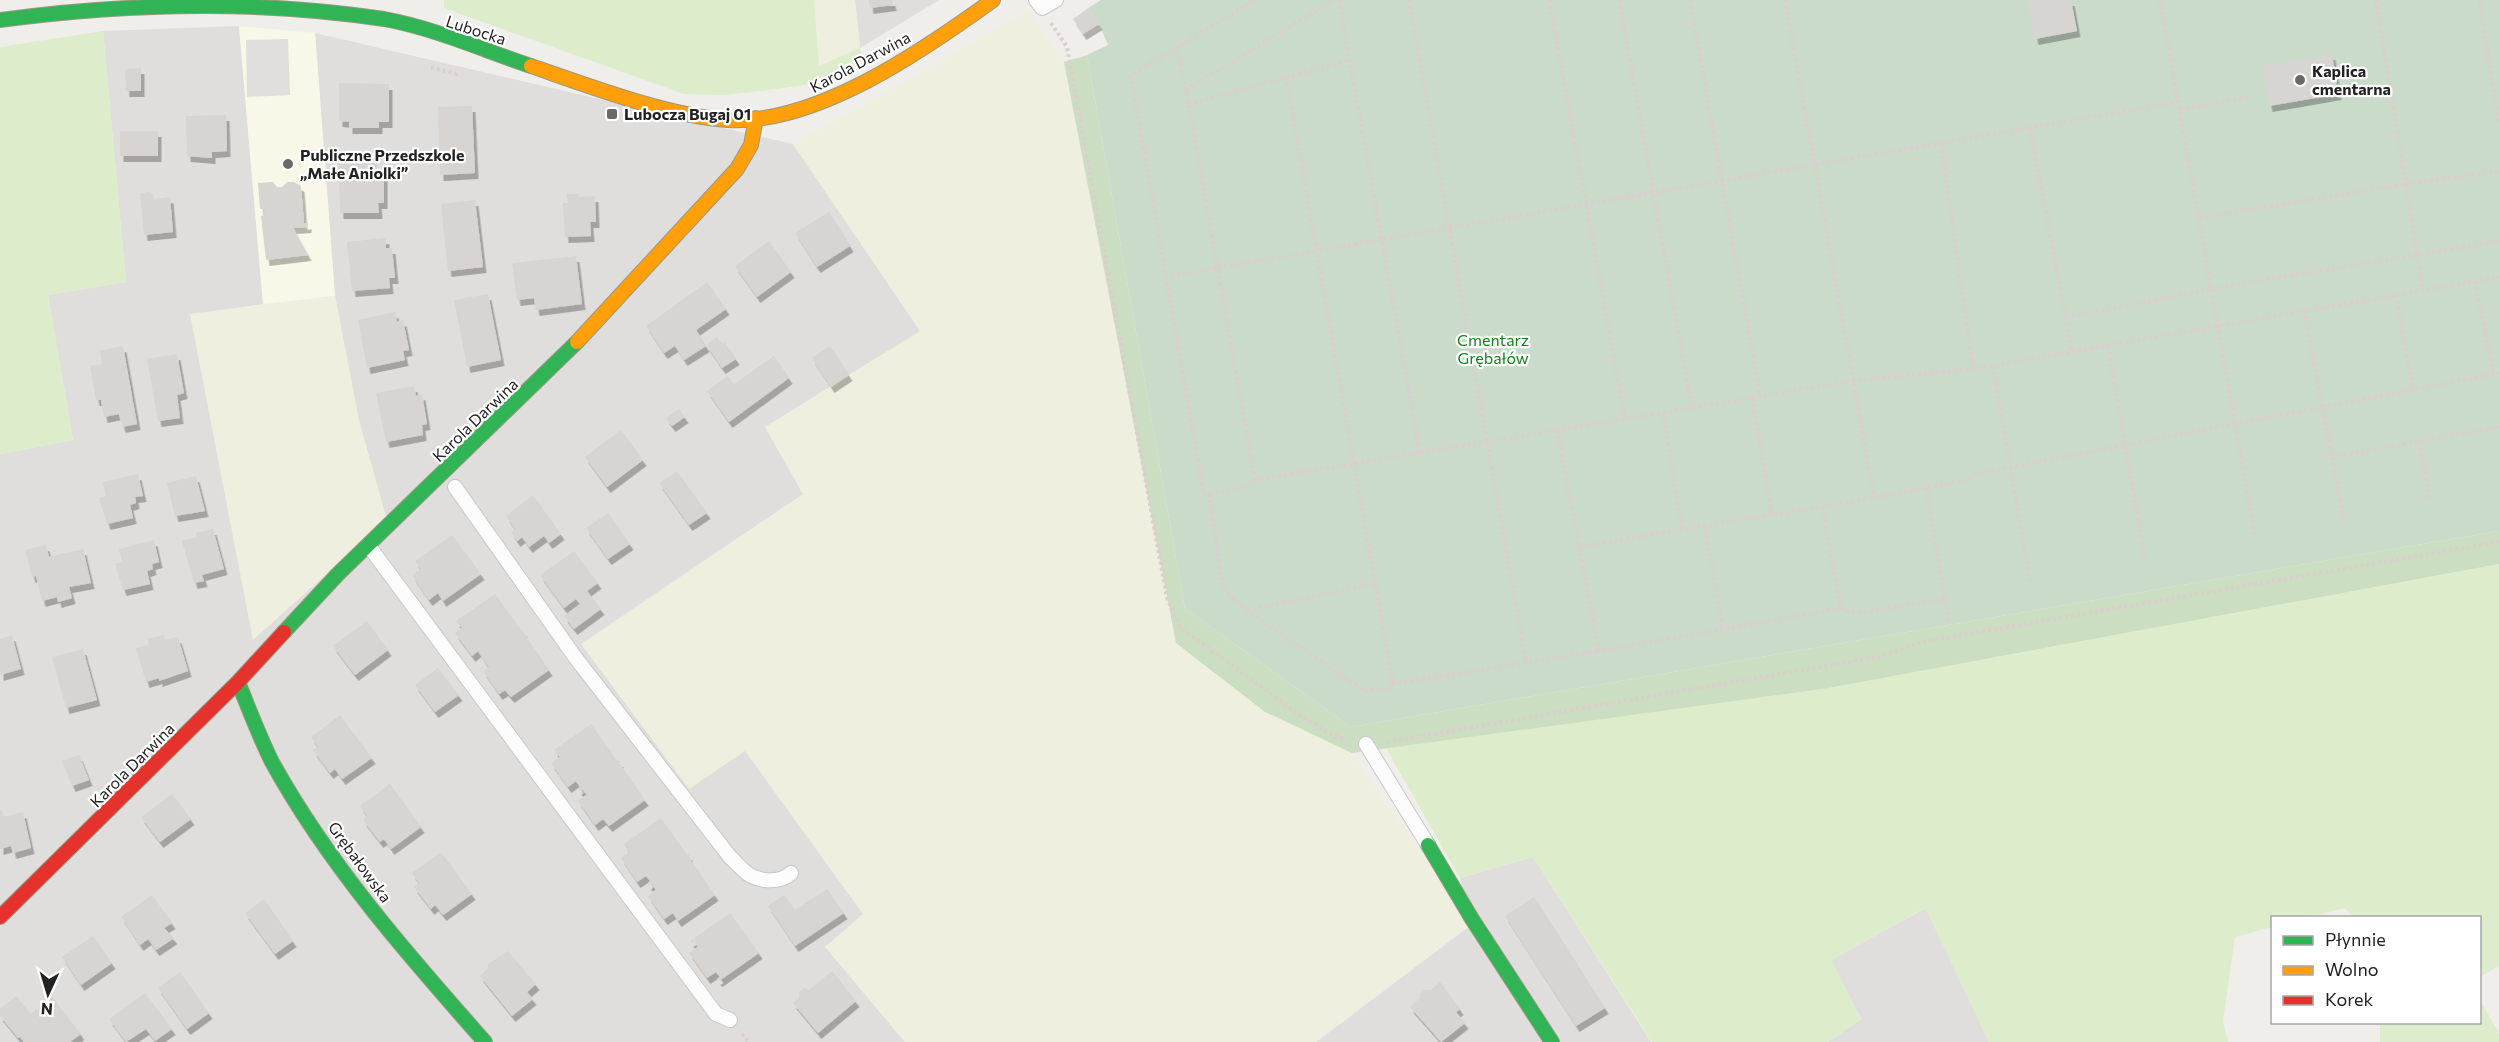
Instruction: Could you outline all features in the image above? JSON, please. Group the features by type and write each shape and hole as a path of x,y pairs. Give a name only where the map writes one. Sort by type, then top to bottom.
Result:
{"street":[{"name":"Karola Darwina","path":"0,917 238,682 368,545 557,364 737,169 751,150 756,131 756,118 819,104 859,84 960,24 993,0"},
{"name":"Lubocka","path":"0,20 44,12 148,2 261,2 322,8 387,20 459,41 634,99 680,111 722,119 756,118"},
{"name":"Grębałowska","path":"238,682 276,768 346,874 425,976 485,1042"},
{"path":"1428,845 1552,1042"}],"lane":[{"path":"1039,4 1056,0"},
{"path":"455,487 575,657 730,857 749,875 764,880 788,876 791,873"},
{"path":"368,545 716,1014 730,1020"},
{"path":"1366,744 1428,845"}],"path":[{"path":"1254,0 1131,75 1204,495 1246,487 1255,480 1852,381 1993,366 2499,277"},
{"path":"1186,90 1334,0"},
{"path":"1339,0 1420,454"},
{"path":"1409,0 1526,662"},
{"path":"1549,0 1625,419"},
{"path":"1619,0 1692,408"},
{"path":"1690,0 1760,396"},
{"path":"1785,0 1874,498"},
{"path":"2160,0 2255,536"},
{"path":"2376,0 2423,290"},
{"path":"2479,0 2499,124"},
{"path":"1039,4 1066,47 1167,598 1180,627 1302,717 1327,732 1353,742 1377,744 1878,657 1926,641 2499,542"},
{"path":"1176,46 1186,90 1255,480"},
{"path":"1188,104 1350,60"},
{"path":"1286,77 1393,684"},
{"path":"2179,110 2252,96"},
{"path":"1165,277 2178,102"},
{"path":"2030,128 2072,352"},
{"path":"1941,144 1973,369"},
{"path":"2199,218 2499,171"},
{"path":"2066,317 2211,289 2499,241"},
{"path":"2475,281 2493,374"},
{"path":"2396,295 2413,389"},
{"path":"2304,310 2344,520"},
{"path":"2108,346 2145,559"},
{"path":"1993,366 2030,581"},
{"path":"1580,547 1704,524 1874,498 1966,480 1980,473 2499,373"},
{"path":"1752,398 1772,513"},
{"path":"1662,413 1682,528"},
{"path":"2332,457 2499,427"},
{"path":"1557,430 1599,651"},
{"path":"2419,442 2430,500"},
{"path":"1926,488 1949,622"},
{"path":"1209,494 1221,578 1226,592 1246,610 1365,691 1389,687 1393,684 1723,630 1841,608 1855,613 1945,599"},
{"path":"1822,507 1841,608"},
{"path":"1704,524 1723,630"},
{"path":"1246,610 1375,584"}],"shaded area":[{"path":"855,0 939,0 860,48"},
{"path":"239,26 263,304 190,315 387,520 359,421 335,296 315,33 793,144 1150,667 826,947 905,1042 0,1042 0,454 73,440 48,295 126,282 103,31"},
{"name":"Publiczne Przedszkole „Małe Aniolki”","path":"239,26 315,33 335,296 263,304"},
{"path":"288,39 290,95 247,97 246,40"},
{"path":"1533,857 1651,1042 1316,1042 1470,926 1460,878"},
{"path":"1926,908 1989,1042 1828,1042 1861,1019 1831,960"}],"green space":[{"path":"444,0 814,0 819,66 860,48 863,60 827,82 724,95 684,94 444,8"},
{"path":"814,0 855,0 860,48 819,67"},
{"name":"Cmentarz Grębałów","path":"1101,0 2499,0 2499,531 1351,727 1185,609 1087,55 1108,45 1099,24 1088,8"},
{"path":"1028,9 1064,62 1176,643 1265,712 1352,753 1470,925 1316,1042 905,1042 825,947 863,914 745,751 689,789 581,644 803,494 765,427 920,331 793,144"},
{"path":"103,31 126,282 48,295 73,440 0,454 0,47"},
{"path":"1087,55 1185,609 1351,727 2499,531 2499,564 1823,689 1352,753 1265,712 1176,643 1064,62"},
{"path":"335,296 359,421 387,520 253,640 190,314"},
{"path":"2499,564 2499,966 2481,976 2481,916 2352,916 2345,908 2314,916 2271,916 2271,927 2235,937 2223,1021 2228,1042 1989,1042 1925,908 1832,960 1861,1020 1828,1042 1652,1042 1533,857 1460,878 1386,748 1823,689"},
{"path":"2481,1002 2499,1033 2499,1042 2380,1042 2380,1024 2481,1024"}],"building":[{"path":"869,0 892,0 893,5 870,8"},
{"path":"2027,0 2071,0 2077,31 2035,39"},
{"path":"1088,8 1099,24 1083,34 1073,19"},
{"name":"Kaplica cmentarna","path":"2332,54 2338,94 2269,106 2262,66"},
{"path":"141,68 141,91 126,91 125,69"},
{"path":"339,83 389,84 389,122 379,122 379,128 349,128 349,122 339,121"},
{"path":"472,106 475,173 440,175 438,107"},
{"path":"226,115 227,151 212,152 212,158 187,156 186,116"},
{"path":"120,131 158,131 158,156 120,156"},
{"path":"377,163 378,173 384,173 384,203 378,203 379,213 340,213 339,164"},
{"path":"273,182 277,187 282,187 287,182 294,182 301,186 304,224 308,223 308,227 293,228 308,255 266,260 261,216 265,215 264,209 260,209 258,183"},
{"path":"140,193 153,194 154,199 170,197 173,232 144,235"},
{"path":"567,194 579,194 579,197 595,196 596,222 590,222 591,236 565,237 563,203 568,203"},
{"path":"475,200 483,267 448,271 441,204"},
{"path":"829,212 850,246 817,267 795,233"},
{"path":"386,238 386,248 392,248 395,278 389,278 390,288 352,291 347,242"},
{"path":"769,241 791,272 757,297 735,266"},
{"path":"576,256 582,304 536,310 534,298 517,300 512,263"},
{"path":"707,282 726,309 696,330 706,346 684,360 675,346 664,353 646,326"},
{"path":"488,294 501,360 467,367 454,300"},
{"path":"395,312 397,322 403,320 409,350 403,351 405,360 367,368 358,320"},
{"path":"717,337 722,344 725,343 736,359 722,368 706,345"},
{"path":"123,346 137,424 122,427 119,414 104,417 101,400 96,400 90,366 102,364 100,351"},
{"path":"830,346 849,375 831,387 812,358"},
{"path":"177,354 184,393 177,395 180,418 158,421 147,359"},
{"path":"774,356 789,378 729,422 707,391 728,376 734,384"},
{"path":"414,386 416,396 422,394 427,424 422,425 423,435 386,442 376,393"},
{"path":"679,409 685,417 672,426 666,418"},
{"path":"621,430 643,460 607,487 585,457"},
{"path":"677,471 707,513 689,525 659,483"},
{"path":"138,474 143,496 135,497 136,503 130,505 133,518 107,524 99,498 106,496 103,482"},
{"path":"196,476 205,511 175,516 167,483"},
{"path":"533,495 561,534 549,543 544,536 529,547 522,537 517,541 511,532 515,529 506,516"},
{"path":"608,513 630,544 608,559 586,528"},
{"path":"213,529 224,569 202,575 204,581 194,583 182,541 197,537 196,533"},
{"path":"452,535 481,574 443,601 438,593 429,600 412,575 421,569 415,561"},
{"path":"154,540 159,562 152,564 153,569 147,571 150,584 123,590 115,564 122,562 119,549"},
{"path":"46,545 49,557 83,549 91,583 69,587 72,598 58,602 57,597 42,601 36,576 32,577 25,550"},
{"path":"574,551 598,583 587,591 601,609 574,629 564,616 580,604 576,599 564,608 540,575"},
{"path":"495,594 522,631 524,630 523,632 549,670 511,697 505,690 499,694 483,671 489,667 478,651 472,656 455,633 462,628 456,621"},
{"path":"367,621 388,650 355,675 333,646"},
{"path":"12,635 21,669 0,675 0,639"},
{"path":"164,635 165,640 178,637 188,671 159,681 159,678 146,682 136,648 149,645 148,639"},
{"path":"83,649 97,700 66,708 52,657"},
{"path":"438,668 459,695 435,712 415,685"},
{"path":"340,715 372,758 342,779 335,769 330,773 313,750 318,747 311,737"},
{"path":"591,724 617,761 620,761 619,763 645,800 609,826 603,819 595,825 578,801 587,795 582,789 580,791 578,789 580,787 576,781 568,787 551,763 560,757 554,750"},
{"path":"79,755 89,780 72,786 62,761"},
{"path":"390,784 421,827 391,849 384,839 380,842 363,820 367,816 360,806"},
{"path":"172,794 191,819 160,842 141,817"},
{"path":"2,810 4,817 23,812 31,848 13,853 11,846 0,849 0,811"},
{"path":"661,818 687,855 689,854 689,858 715,895 678,921 673,913 664,919 648,896 656,890 652,884 649,886 650,881 646,876 637,882 621,858 629,852 624,844"},
{"path":"441,852 472,894 443,915 435,905 431,909 414,887 419,883 412,873"},
{"path":"827,889 844,913 795,946 768,906 784,895 795,910"},
{"path":"152,895 172,923 164,928 174,938 156,950 148,939 140,945 121,917"},
{"path":"1534,897 1605,1008 1576,1026 1505,916"},
{"path":"264,899 293,941 275,954 245,913"},
{"path":"730,913 759,953 719,981 717,979 720,977 716,972 707,978 689,953 698,947 694,941 692,943 690,941"},
{"path":"93,936 112,963 81,985 62,957"},
{"path":"508,951 536,984 527,992 533,999 512,1016 480,976 488,968 488,964"},
{"path":"832,971 856,1001 818,1033 793,1003 799,998 799,992 804,988 809,990"},
{"path":"180,972 209,1013 187,1029 158,988"},
{"path":"1440,982 1460,1009 1456,1012 1465,1023 1441,1042 1410,1007 1420,998 1420,993 1431,990"},
{"path":"145,993 172,1029 155,1041 146,1029 126,1042 109,1019"},
{"path":"16,996 31,1014 52,997 81,1034 70,1042 24,1042 0,1016 0,1009"}],"traffic: fast":[{"path":"0,20 96,10 192,6 241,6 337,13 403,23 531,66"},
{"path":"284,632 338,574 577,342"},
{"path":"238,682 272,762 318,837 371,908 485,1042"},
{"path":"1428,845 1472,919 1552,1042"}],"traffic: slow":[{"path":"531,66 603,91 680,113 728,120 762,118 797,110 868,81 935,41 993,0"},
{"path":"577,342 737,169 751,145 756,118"}],"traffic: jam":[{"path":"0,917 238,682 284,632"}],"place":[{"name":"Kaplica cmentarna","path":"2300,80"},
{"name":"Lubocza Bugaj 01","path":"612,114"},
{"name":"Publiczne Przedszkole „Małe Aniolki”","path":"288,164"}]}
